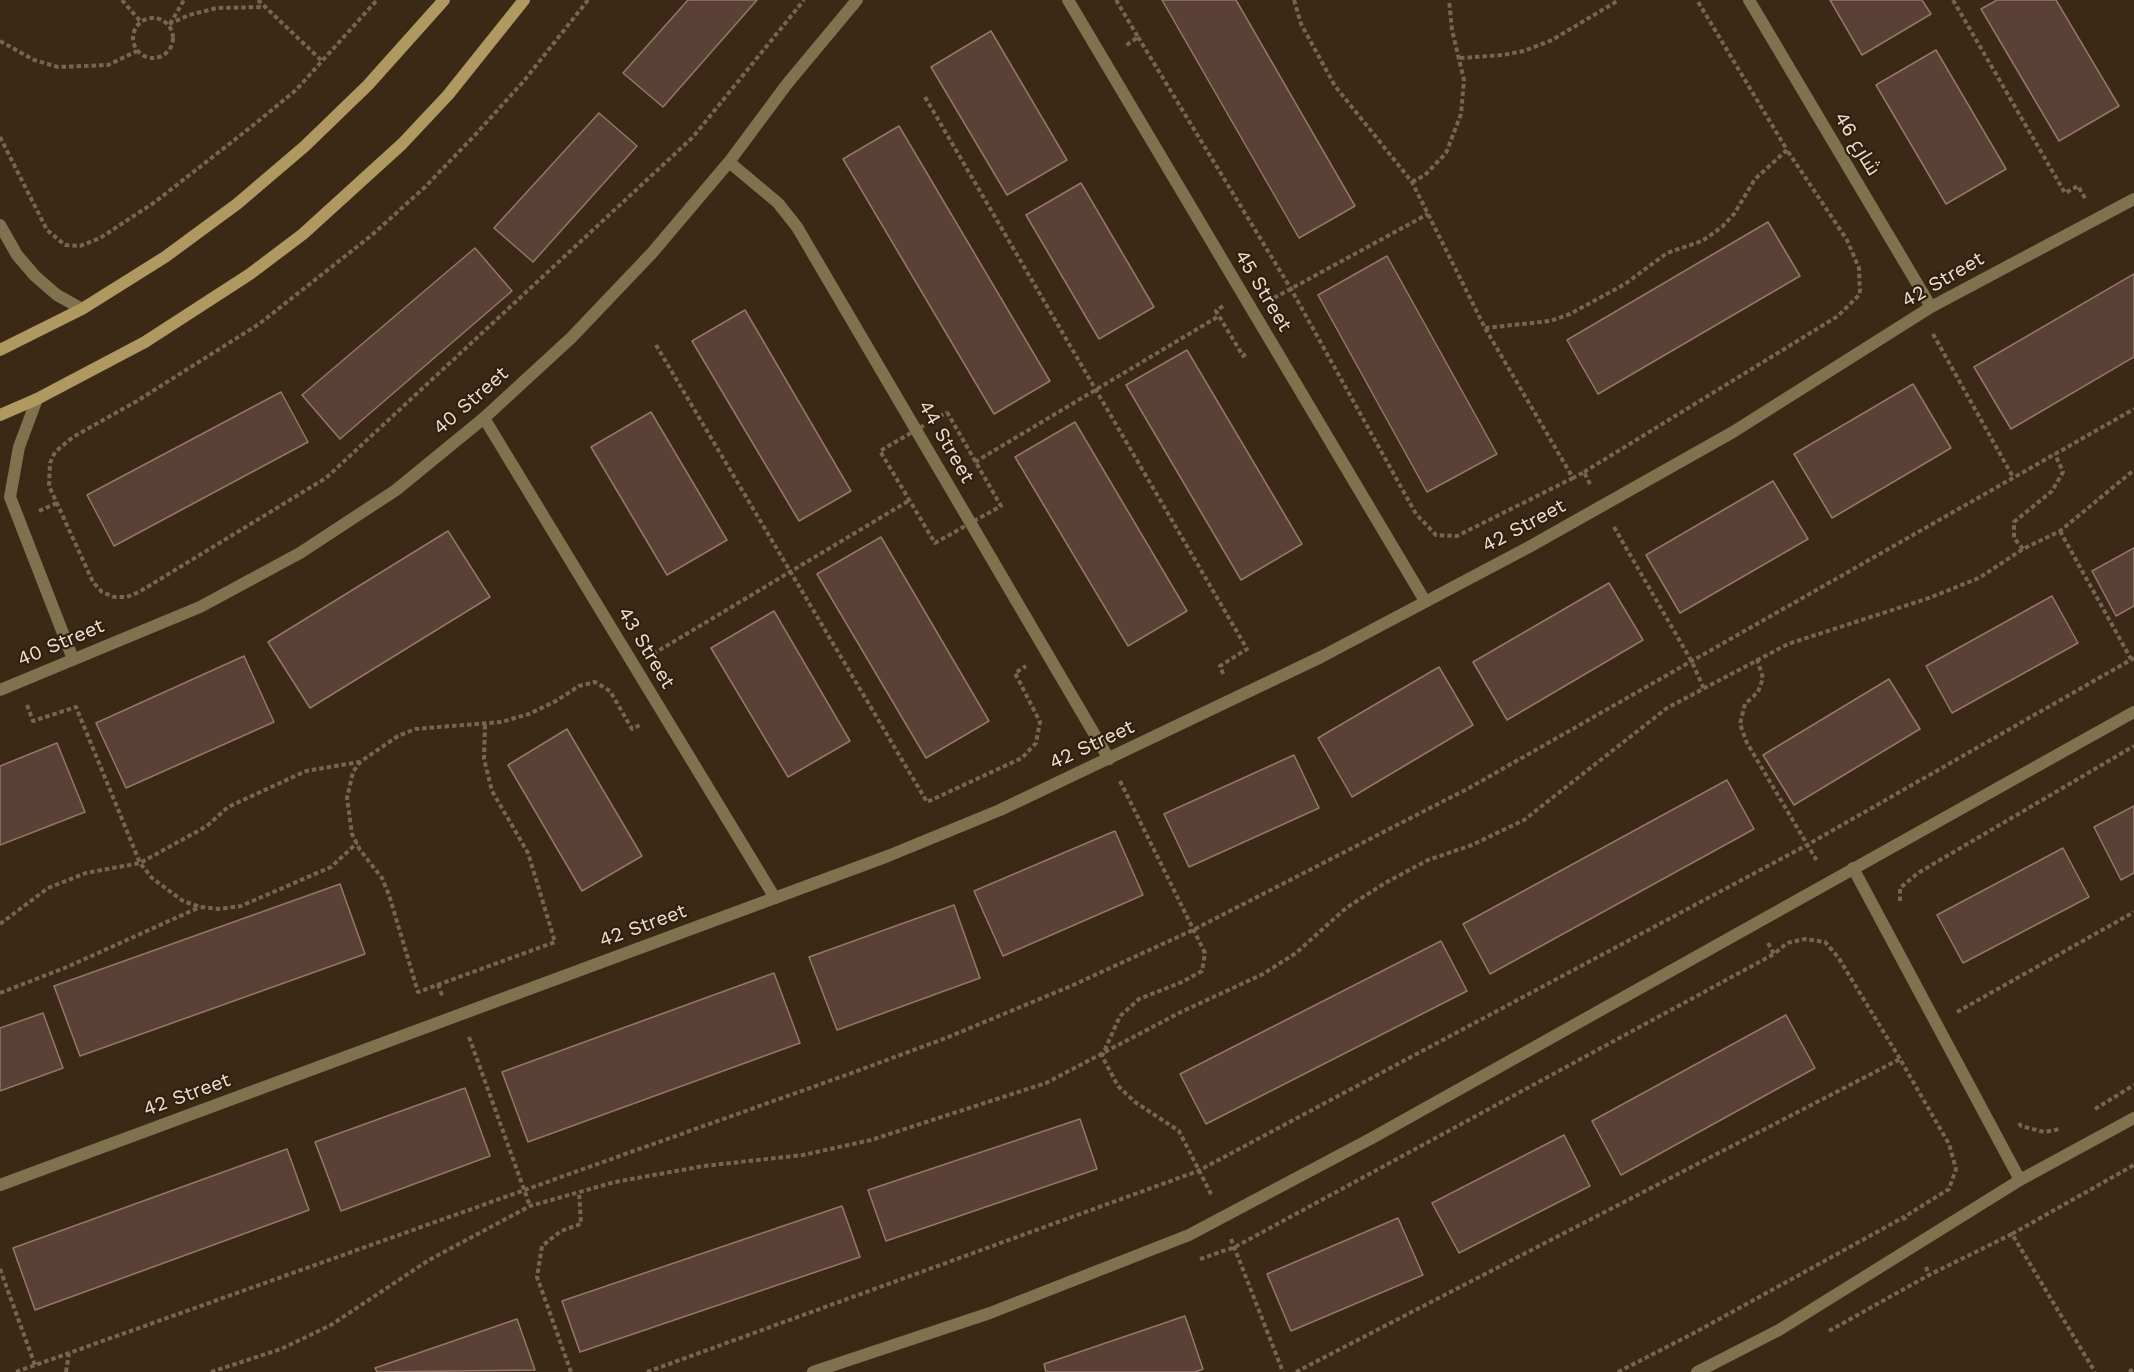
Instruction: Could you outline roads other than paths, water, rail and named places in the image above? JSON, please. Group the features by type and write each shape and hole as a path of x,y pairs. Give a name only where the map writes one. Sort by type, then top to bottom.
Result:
{"street":[{"path":"0,350 82,309 165,257 237,204 304,147 368,85 444,0"},
{"path":"0,415 38,399 146,342 250,274 303,234 402,144 462,78 524,0"},
{"name":"40 Street","path":"0,690 200,607 300,553 396,490 484,418 571,338 612,296 652,253 729,162 787,84 857,0"},
{"name":"45 Street","path":"1068,0 1425,601"},
{"name":"شارع 46","path":"1749,0 1926,310"},
{"name":"44 Street","path":"729,162 777,202 797,226 1109,759"},
{"name":"42 Street","path":"0,1185 888,856 1000,810 1235,700 1603,506 1732,432 1926,310 2134,199"},
{"path":"0,225 17,255 35,276 57,295 82,309"},
{"path":"38,399 19,447 5,493 73,659"},
{"name":"43 Street","path":"484,418 775,898"},
{"path":"813,1372 990,1313 1189,1235 1372,1138 2134,712"},
{"path":"1853,868 2020,1180"},
{"path":"1697,1372 1779,1330 2020,1180 2134,1118"}]}
